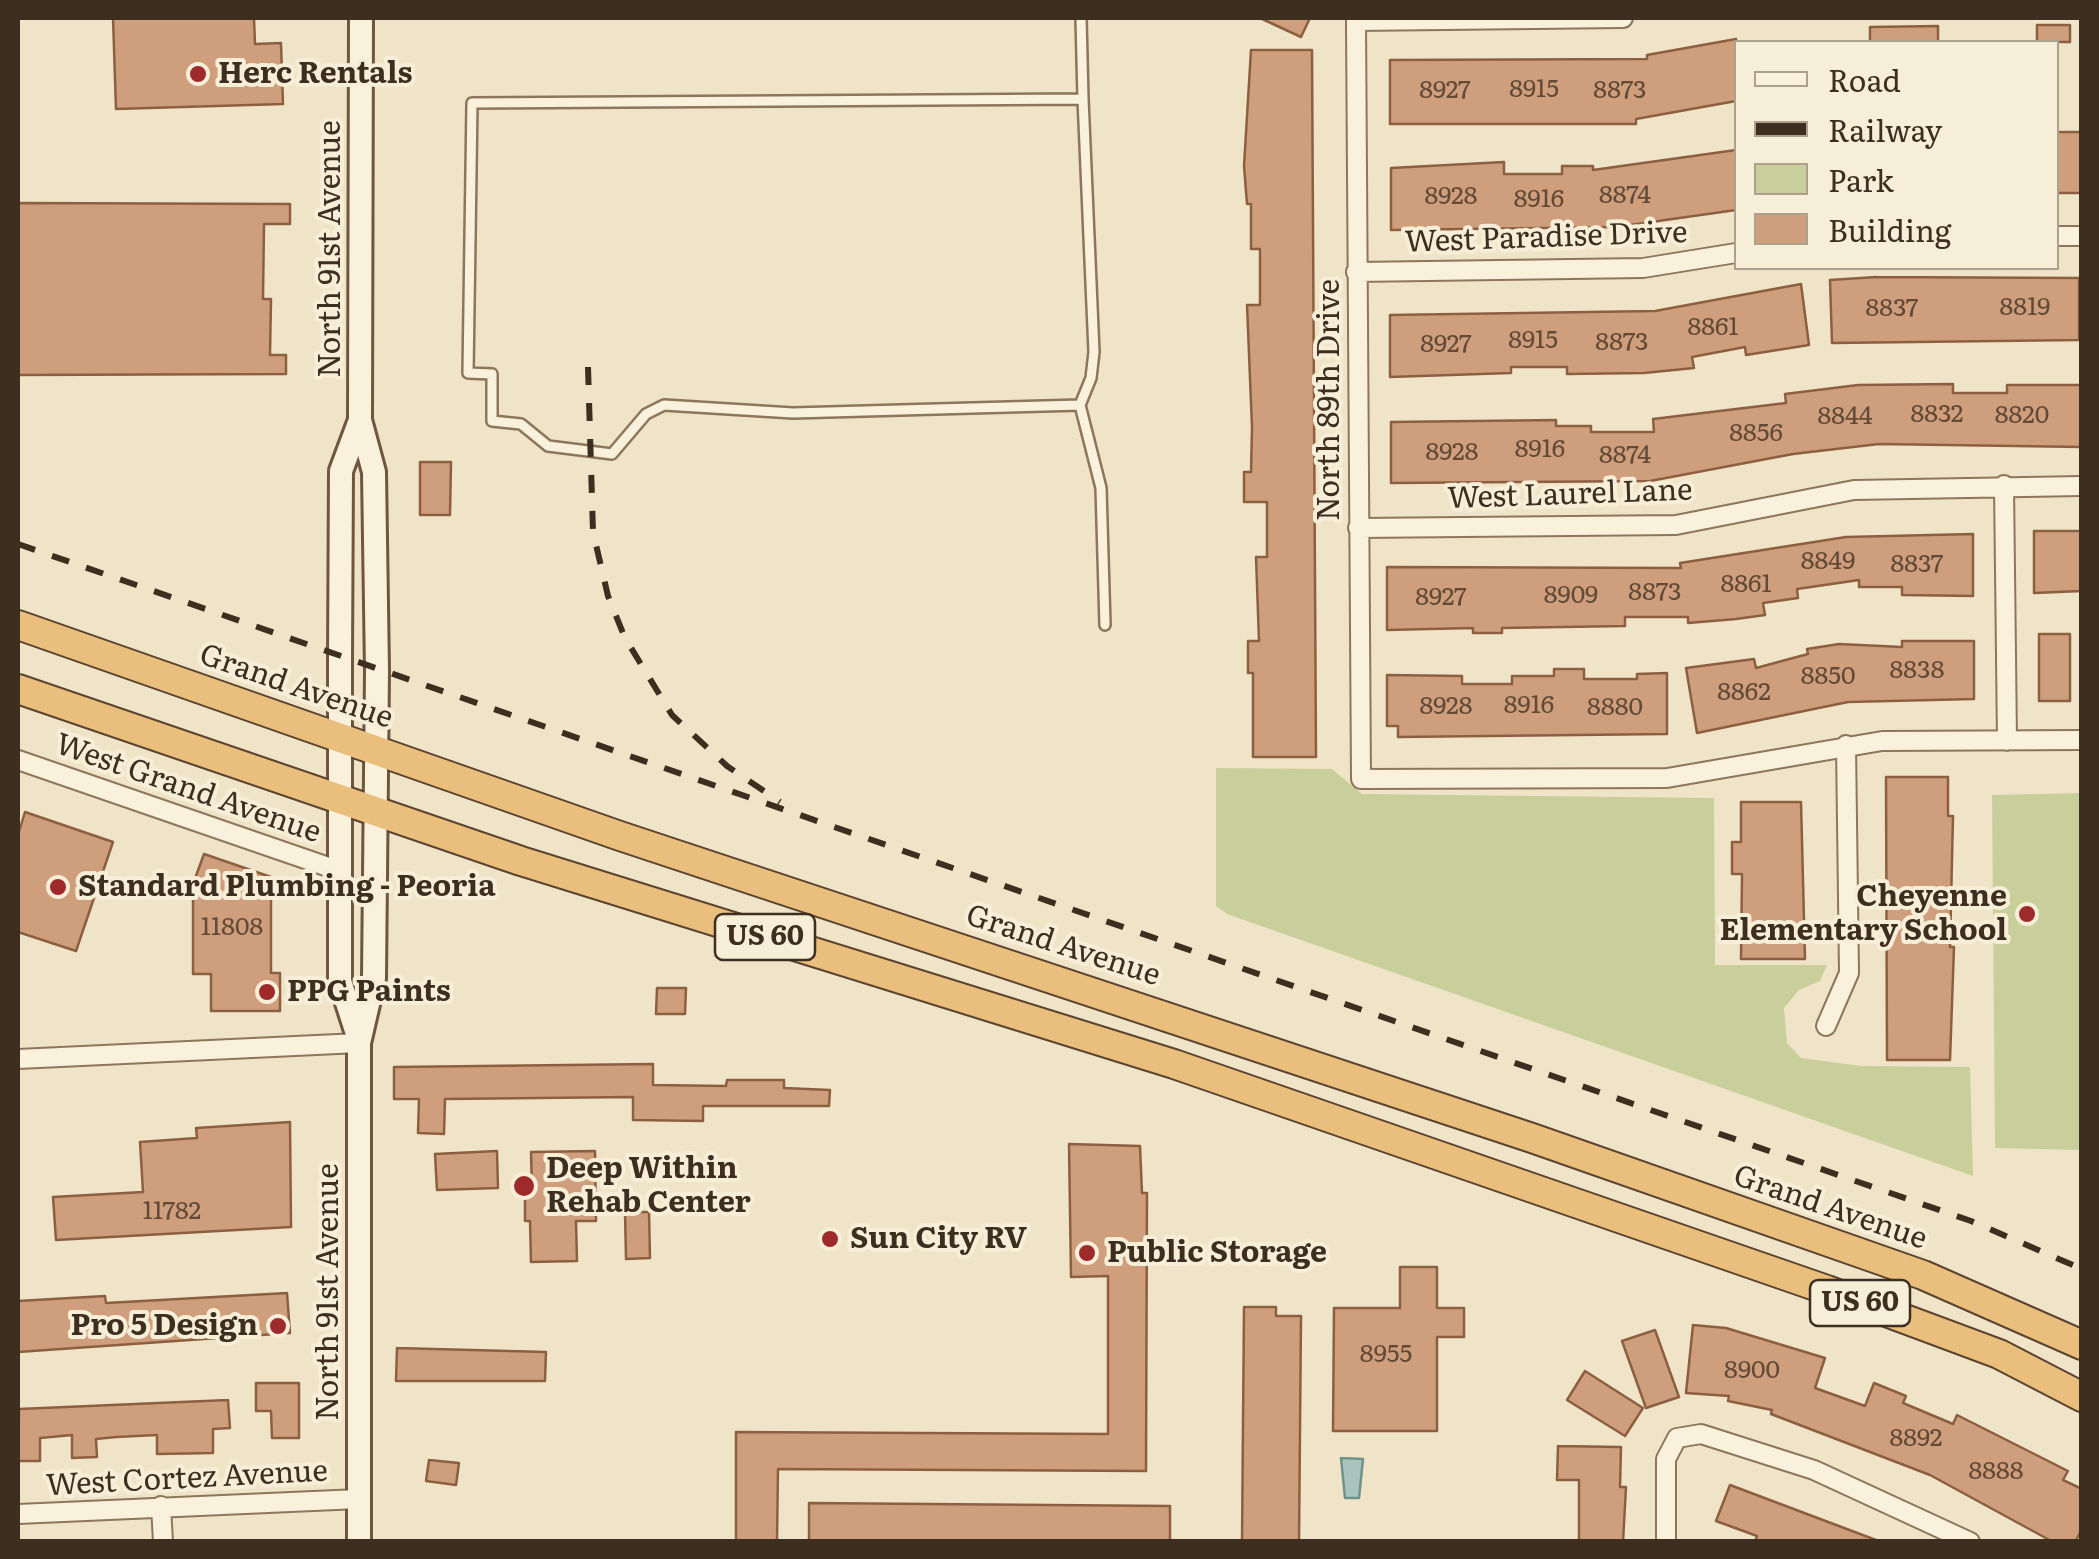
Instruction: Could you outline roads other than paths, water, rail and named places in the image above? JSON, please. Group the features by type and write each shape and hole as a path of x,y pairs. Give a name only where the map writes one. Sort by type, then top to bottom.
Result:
{"highway":[{"name":"Grand Avenue","path":"18,625 620,836 1170,1015 1923,1274 2082,1345"},
{"name":"US 60","path":"18,689 522,861 1157,1058 1999,1354 2082,1397"},
{"path":"1157,1058 1170,1015"},
{"path":"1518,1184 1532,1138"}],"main road":[{"name":"North 91st Avenue","path":"359,1542 360,1043 374,978 376,810 374,472 360,420 362,18"},
{"name":"North 91st Avenue","path":"360,420 342,471 340,737 340,981 360,1043"}],"street":[{"path":"1594,19 1623,18"},
{"name":"North 89th Drive","path":"1594,19 1356,21 1361,779 1666,778 1730,770 1846,745"},
{"name":"West Paradise Drive","path":"1356,272 1644,268 1734,254"},
{"path":"2004,486 2007,741"},
{"name":"West Laurel Lane","path":"1358,528 1676,525 1854,490 2082,486"},
{"path":"1826,1026 1849,972 1846,745 2082,740"},
{"name":"West Grand Avenue","path":"18,760 340,871"},
{"path":"18,1059 360,1043"},
{"path":"1666,1542 1666,1459 1677,1438 1701,1434 1814,1470 1970,1542"},
{"name":"West Cortez Avenue","path":"18,1514 359,1498"},
{"path":"162,1506 163,1542"}],"lane":[{"path":"1081,18 1094,352 1091,378 1080,405 1102,488 1105,624"},
{"path":"1080,405 793,413 664,405 646,414 612,454 548,446 522,424 492,421 492,374 468,373 472,103 1084,98"}],"water":[{"path":"1341,1458 1363,1459 1359,1498 1345,1498"}],"railway":[{"path":"588,367 593,532 608,596 625,638 672,715 727,766 780,802"},
{"path":"18,544 1971,1221 2082,1269"}],"place":[{"name":"Herc Rentals","path":"198,74"},
{"name":"Standard Plumbing - Peoria","path":"58,887"},
{"name":"Cheyenne Elementary School","path":"2027,914"},
{"name":"PPG Paints","path":"267,992"},
{"name":"Deep Within Rehab Center","path":"524,1186"},
{"name":"Sun City RV","path":"830,1239"},
{"name":"Public Storage","path":"1087,1253"},
{"name":"Pro 5 Design","path":"278,1326"}]}
